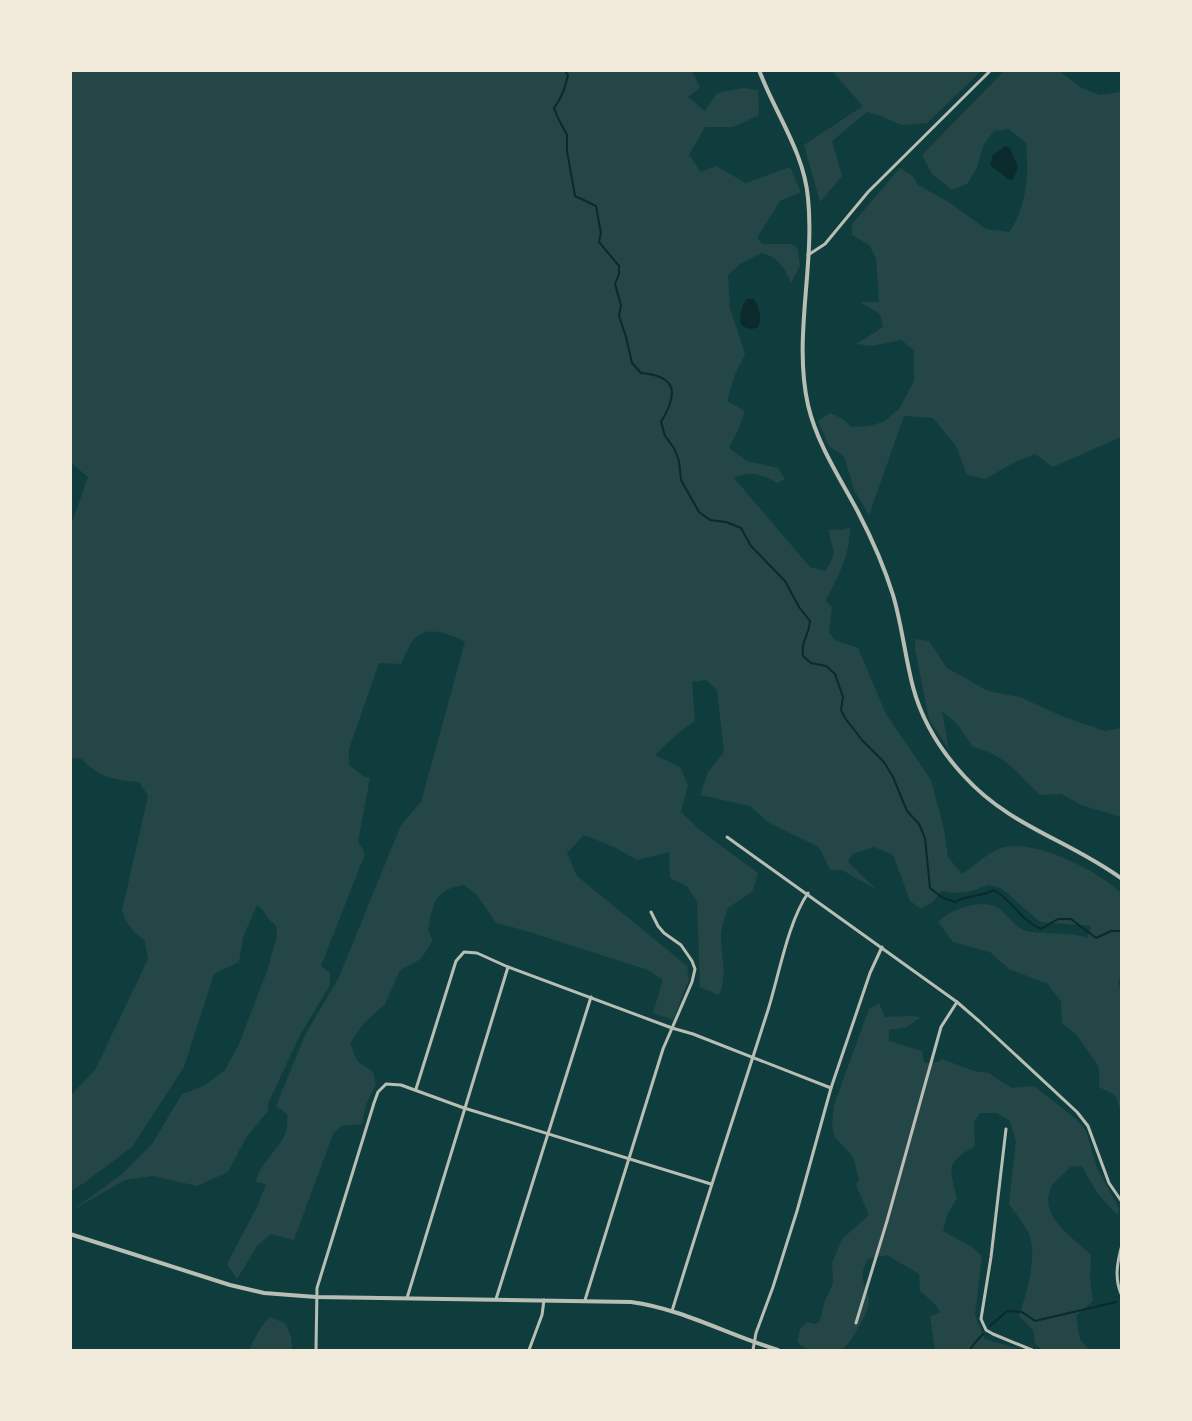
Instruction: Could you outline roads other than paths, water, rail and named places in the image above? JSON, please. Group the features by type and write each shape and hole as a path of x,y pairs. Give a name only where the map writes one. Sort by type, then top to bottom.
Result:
{"street":[{"path":"759,70 805,176 809,215 804,358 808,406 820,440 886,572 899,617 912,686 922,716 942,750 975,788 1010,816 1122,879"},
{"path":"808,255 825,244 868,192 991,70"},
{"path":"727,837 882,947 979,1021 1077,1112 1088,1126 1108,1183 1122,1202"},
{"path":"672,1311 797,912 808,893"},
{"path":"585,1300 663,1050 692,982 695,969 681,945 664,933 651,912"},
{"path":"753,1350 753,1343 797,1211 831,1088 870,973 882,947"},
{"path":"416,1089 450,979 464,952 477,953 508,967 693,1034 831,1088"},
{"path":"407,1298 508,967"},
{"path":"496,1299 591,997"},
{"path":"856,1323 941,1027 957,1002"},
{"path":"316,1350 317,1288 374,1103 378,1092 386,1084 416,1089 464,1108 711,1184"},
{"path":"1006,1129 991,1257 981,1319 986,1330 1032,1350"},
{"path":"70,1234 230,1286 264,1293 316,1297 631,1302 672,1311 753,1343 778,1350"},
{"path":"1122,1245 1116,1266 1116,1281 1122,1296"},
{"path":"529,1350 542,1316 544,1300"}],"waterway":[{"path":"564,70 568,75 567,80 554,108 567,135 567,151 575,196 596,206 601,233 599,242 619,266 615,284 621,305 619,316 632,363 641,373 662,378 671,388 670,403 661,422 665,436 674,448 679,461 681,480 699,512 710,520 726,522 741,528 751,546 785,581 799,607 810,621 803,646 803,656 811,663 826,666 835,674 843,697 841,710 845,718 862,740 884,762 907,811 919,824 925,838 930,888 943,898 955,902 994,890 1027,921 1041,929 1058,919 1071,919 1096,938 1111,931 1122,931"},
{"path":"990,1326 1007,1311 1022,1312 1035,1321 1116,1302"},
{"path":"970,1350 983,1334"}]}
